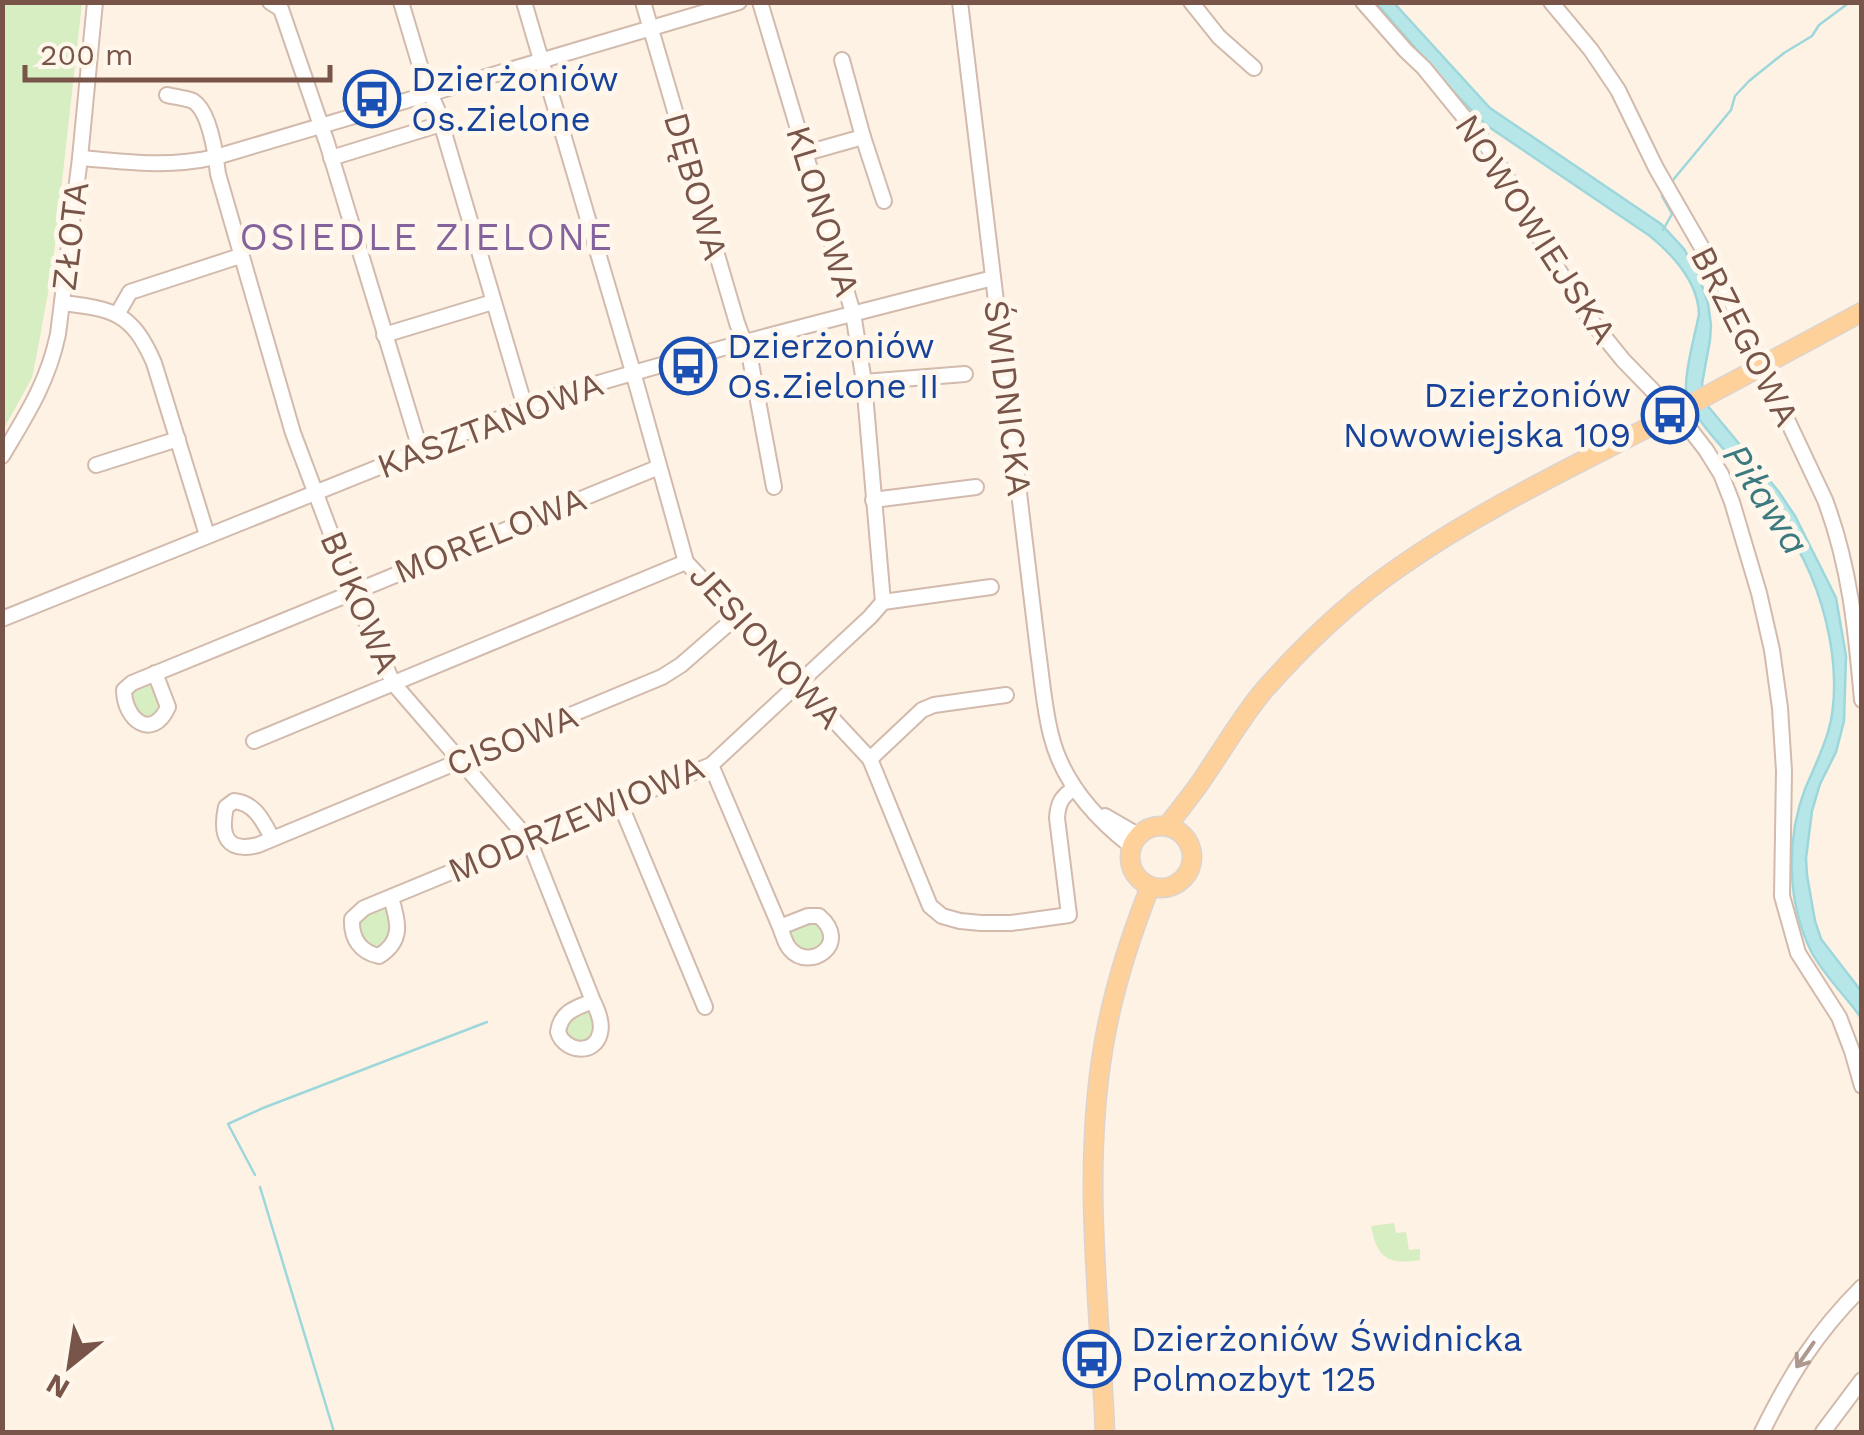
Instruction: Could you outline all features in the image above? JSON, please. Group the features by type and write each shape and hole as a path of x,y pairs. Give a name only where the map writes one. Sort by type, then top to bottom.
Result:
{"main road":[{"path":"1174,829 1233,730 1264,691 1358,599 1398,568 1485,514 1862,312"},
{"path":"1146,829 1174,829 1192,849 1187,876 1170,887 1145,884 1132,869 1129,854 1134,841 1146,829"},
{"path":"1106,1432 1093,1175 1102,1050 1130,924 1145,884"}],"street":[{"name":"ZŁOTA","path":"2,456 48,374 56,346 95,2"},
{"path":"270,2 281,9 332,158 420,450"},
{"path":"401,2 525,406"},
{"name":"JESIONOWA","path":"524,2 686,562 870,759 924,894 942,916 980,923 1069,915 1057,818 1062,797 1074,788"},
{"name":"DĘBOWA","path":"643,2 750,358 774,487"},
{"path":"80,158 153,165 191,163 739,2"},
{"name":"KLONOWA","path":"760,2 854,313 864,382 883,602"},
{"name":"ŚWIDNICKA","path":"960,2 1051,736 1074,788 1134,841"},
{"path":"1191,2 1219,37 1254,68"},
{"name":"NOWOWIEJSKA","path":"1363,2 1485,143 1589,318 1623,360 1689,428 1720,474 1758,593 1774,665 1784,771 1782,896 1798,953 1839,1017 1862,1086"},
{"name":"BRZEGOWA","path":"1551,2 1618,90 1656,168 1724,286 1826,500 1851,590 1862,700"},
{"path":"842,60 884,201"},
{"name":"BUKOWA","path":"167,96 192,101 200,108 215,146 218,174 292,433 353,592 393,683 529,840 594,1001"},
{"path":"332,158 441,124"},
{"path":"806,154 863,137"},
{"path":"118,313 130,292 240,256"},
{"name":"KASZTANOWA","path":"2,619 525,406 633,372 993,278"},
{"path":"384,335 493,302"},
{"path":"62,303 118,313 147,346 207,535"},
{"path":"864,382 965,374"},
{"path":"96,466 178,438"},
{"name":"MORELOWA","path":"155,674 659,467"},
{"path":"873,500 976,487"},
{"path":"254,741 686,562"},
{"path":"883,602 992,587"},
{"name":"MODRZEWIOWA","path":"391,898 712,764 883,602"},
{"name":"CISOWA","path":"272,838 662,678 736,617"},
{"path":"870,759 922,710 1006,695"},
{"path":"712,764 780,928"},
{"path":"619,801 705,1007"},
{"path":"1762,1432 1801,1358 1862,1287"},
{"path":"1823,1432 1862,1380"}],"green space":[{"path":"3,2 82,3 52,271 37,353 32,378 3,430"},
{"path":"151,681 164,701 154,719 139,717 129,695 132,687"},
{"path":"388,908 393,934 381,949 369,948 357,928 362,914"},
{"path":"813,919 828,934 816,948 797,950 787,933 791,927"},
{"path":"581,1009 595,1014 594,1037 582,1044 566,1039 564,1025"},
{"path":"1394,1223 1396,1233 1406,1232 1409,1250 1420,1249 1420,1260 1392,1260 1381,1253 1371,1226"}],"water":[{"name":"Piława","path":"1376,3 1394,3 1490,108 1661,224 1684,249 1698,274 1711,325 1702,384 1707,405 1779,492 1836,598 1846,656 1844,721 1812,811 1807,875 1821,939 1861,991 1861,1018 1811,951 1797,912 1792,871 1799,808 1826,739 1833,709 1834,671 1826,619 1810,573 1787,530 1693,410 1686,389 1699,314 1694,291 1675,261 1650,236 1486,125"}],"waterway":[{"path":"1673,180 1731,110 1735,96 1749,81 1812,36 1819,25 1850,2"},
{"path":"1662,196 1672,214 1663,230"},
{"path":"255,1175 228,1124 487,1022"},
{"path":"260,1187 334,1432"}],"place":[{"name":"Dzierżoniów Os.Zielone","path":"372,99"},
{"name":"Dzierżoniów Os.Zielone II","path":"688,366"},
{"name":"Dzierżoniów Nowowiejska 109","path":"1670,415"},
{"name":"Dzierżoniów Świdnicka Polmozbyt 125","path":"1092,1359"}],"district":[{"name":"OSIEDLE ZIELONE","path":"427,237"}]}
